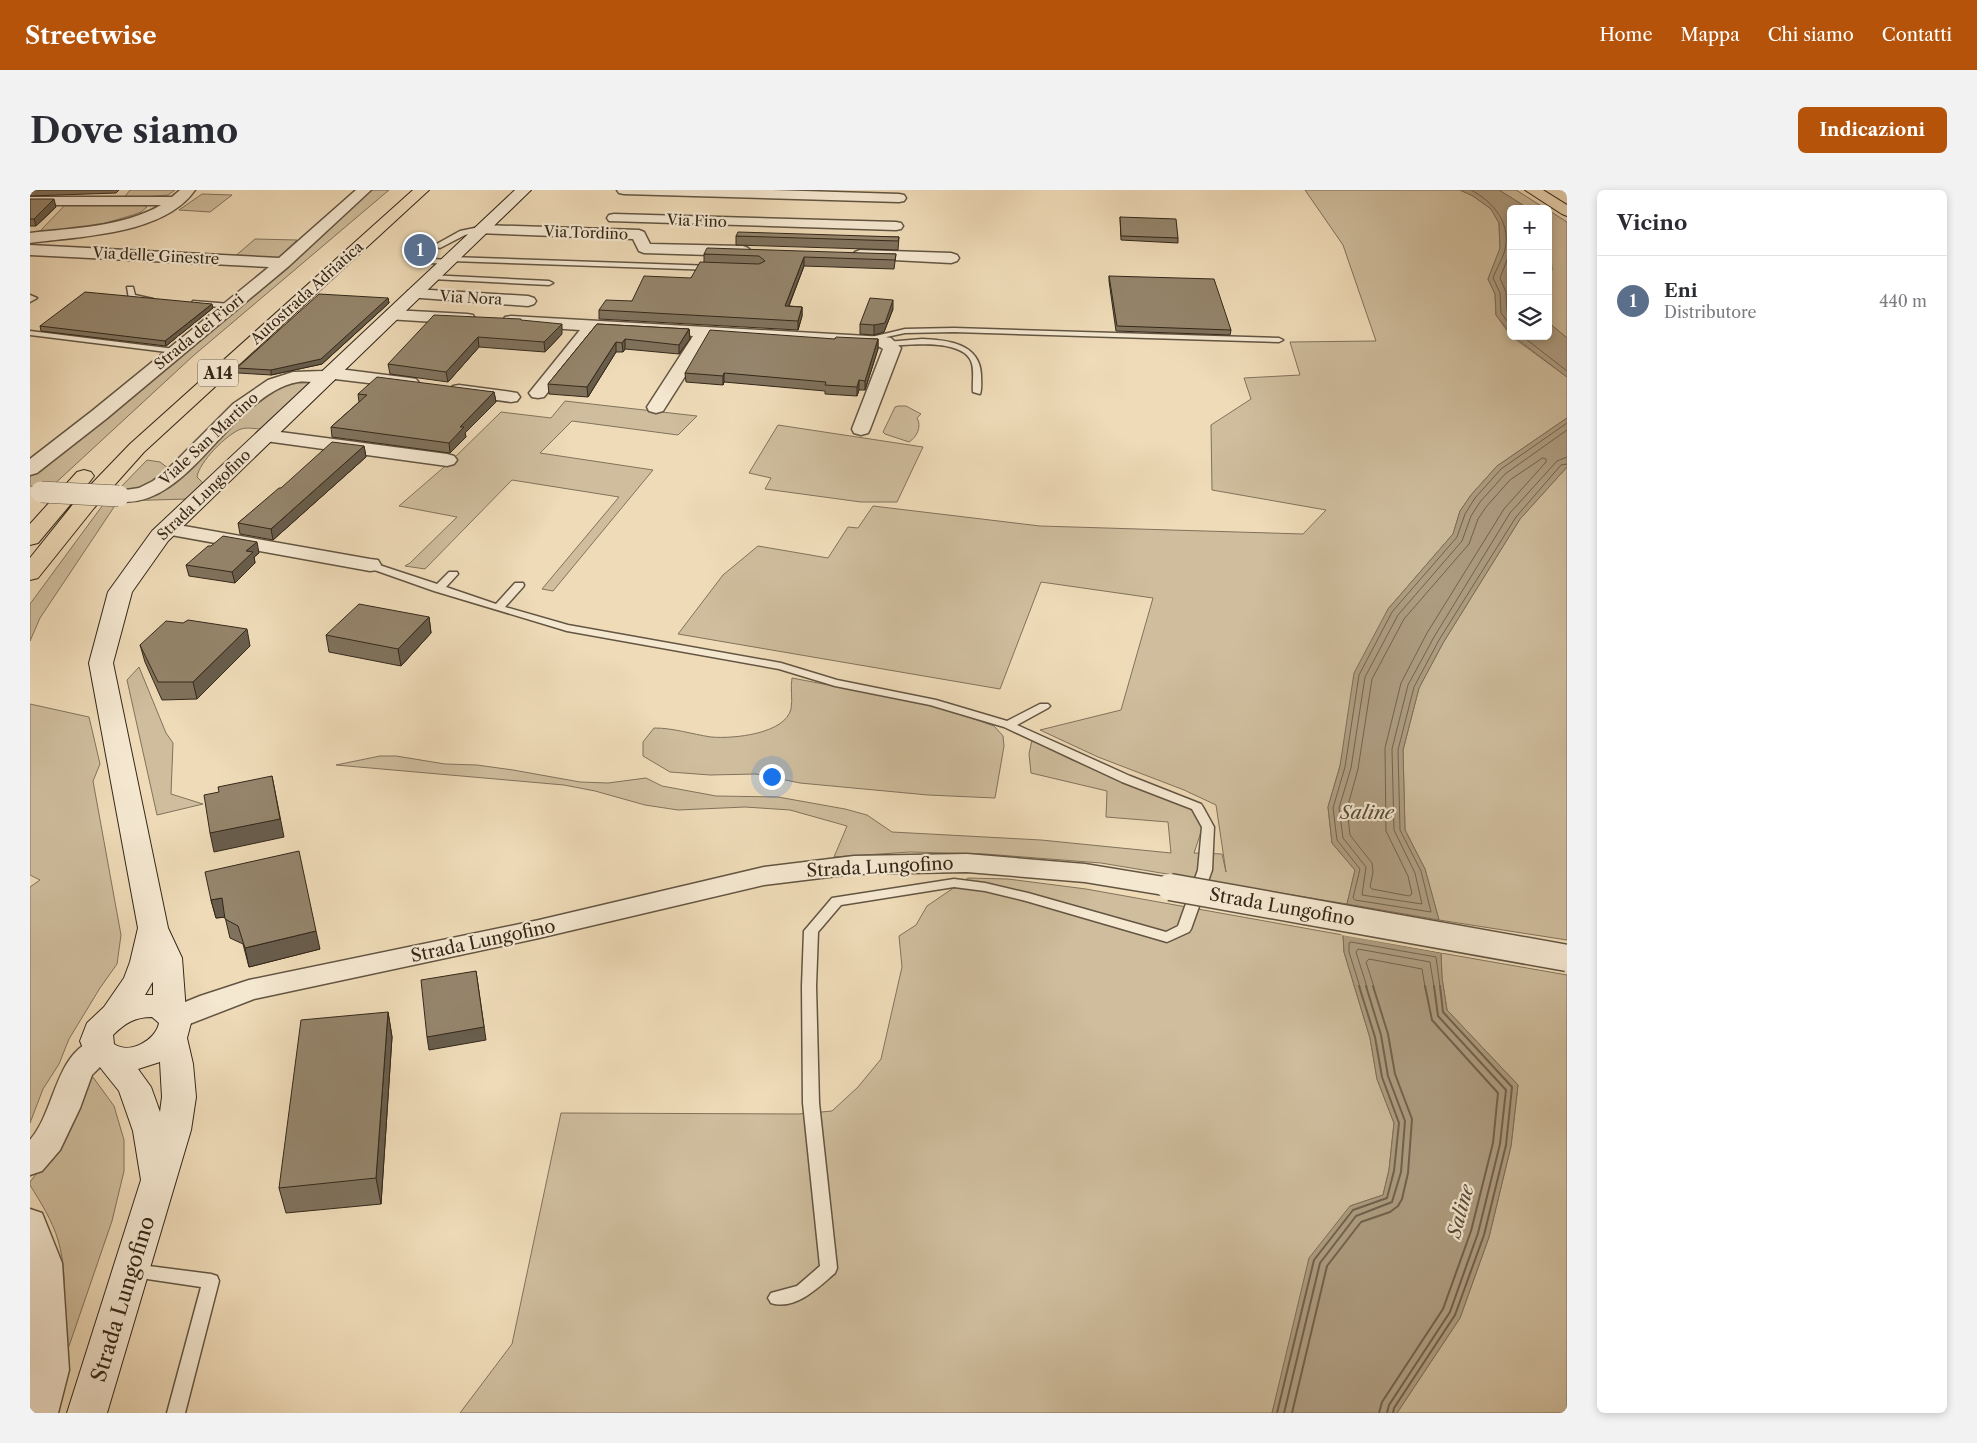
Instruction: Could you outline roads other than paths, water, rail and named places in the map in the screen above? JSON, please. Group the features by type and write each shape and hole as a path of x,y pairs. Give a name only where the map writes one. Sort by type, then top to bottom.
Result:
{"main road":[{"name":"Autostrada Adriatica","path":"153,410 404,190"},
{"name":"Autostrada Adriatica","path":"30,573 86,503 137,448 422,190"},
{"name":"Strada Lungofino","path":"87,1413 174,1130 179,1097 167,958 154,928 101,663 120,592 167,529 524,190"},
{"path":"1532,190 1567,211"},
{"path":"30,538 97,463"},
{"name":"Strada Lungofino","path":"154,928 142,972 116,1014 101,1027 96,1042 134,1087 150,1131 158,1184"},
{"path":"116,1014 128,1009 152,1006 172,1023"},
{"name":"Strada Lungofino","path":"105,1053 127,1059 144,1056 164,1045 172,1023"}],"street":[{"name":"Via delle Ginestre","path":"30,238 130,222 158,212 175,202 188,190"},
{"name":"Strada dei Fiori","path":"30,469 99,415 283,263 364,190"},
{"path":"624,190 899,198"},
{"path":"30,201 175,202"},
{"path":"498,215 518,216"},
{"name":"Via Fino","path":"597,218 896,226"},
{"name":"Via Tordino","path":"483,229 639,235 644,248 763,252"},
{"name":"Via delle Ginestre","path":"30,250 283,263"},
{"path":"842,254 951,258"},
{"name":"Via Nora","path":"414,294 528,301"},
{"path":"393,315 885,342 892,348 861,428"},
{"path":"538,393 593,325"},
{"path":"656,407 705,331"},
{"name":"Viale San Martino","path":"35,491 119,496 144,494 160,486 240,408 266,387 293,377 329,375 433,386 511,397"},
{"path":"265,436 447,460"},
{"path":"167,529 370,565"},
{"name":"Strada Lungofino","path":"172,1023 211,1003 249,990 539,929 764,876 854,865 967,863 1075,872 1170,887 1567,958"},
{"path":"30,1162 48,1141 64,1108 78,1070 105,1053"},
{"path":"30,1223 44,1263 50,1370 39,1413"}],"lane":[{"path":"437,246 463,233 483,229"},
{"path":"426,253 430,261 720,268"},
{"path":"432,277 549,282"},
{"path":"130,289 132,297 162,300"},
{"path":"191,302 230,306"},
{"path":"863,340 905,331 954,330 1279,340"},
{"path":"30,333 175,351"},
{"path":"887,344 914,342 952,344 966,351 974,360 977,392"},
{"path":"370,565 438,589 567,628 781,666 835,683 932,702 1008,725 1126,779 1197,807 1208,827 1205,870 1184,929 1167,937 1028,898 970,884 954,883 837,901 811,930 809,986 810,1103 829,1268 802,1292 777,1298"},
{"path":"438,589 453,574"},
{"path":"498,608 519,585"},
{"path":"1008,725 1044,706"},
{"path":"910,890 926,880 929,863"},
{"path":"132,1271 211,1281 176,1413"}],"water":[{"path":"1460,190 1499,190 1523,205 1507,205 1507,329 1496,315 1495,294 1488,279 1500,248 1499,223 1491,209 1473,196"},
{"path":"1552,325 1567,338 1567,377 1518,340 1552,340"},
{"name":"Saline","path":"1567,418 1567,467 1520,519 1443,643 1419,688 1403,750 1405,830 1425,869 1439,920 1347,904 1355,870 1332,843 1328,807 1340,766 1354,673 1388,609 1453,534 1460,511 1471,495 1497,466"},
{"path":"1343,935 1441,953 1442,978 1447,1010 1518,1085 1511,1146 1489,1237 1460,1318 1397,1413 1272,1413 1309,1258 1350,1206 1383,1195 1389,1170 1394,1123 1377,1079 1370,1038 1344,952"}],"place":[{"name":"Eni","path":"420,250"}]}
